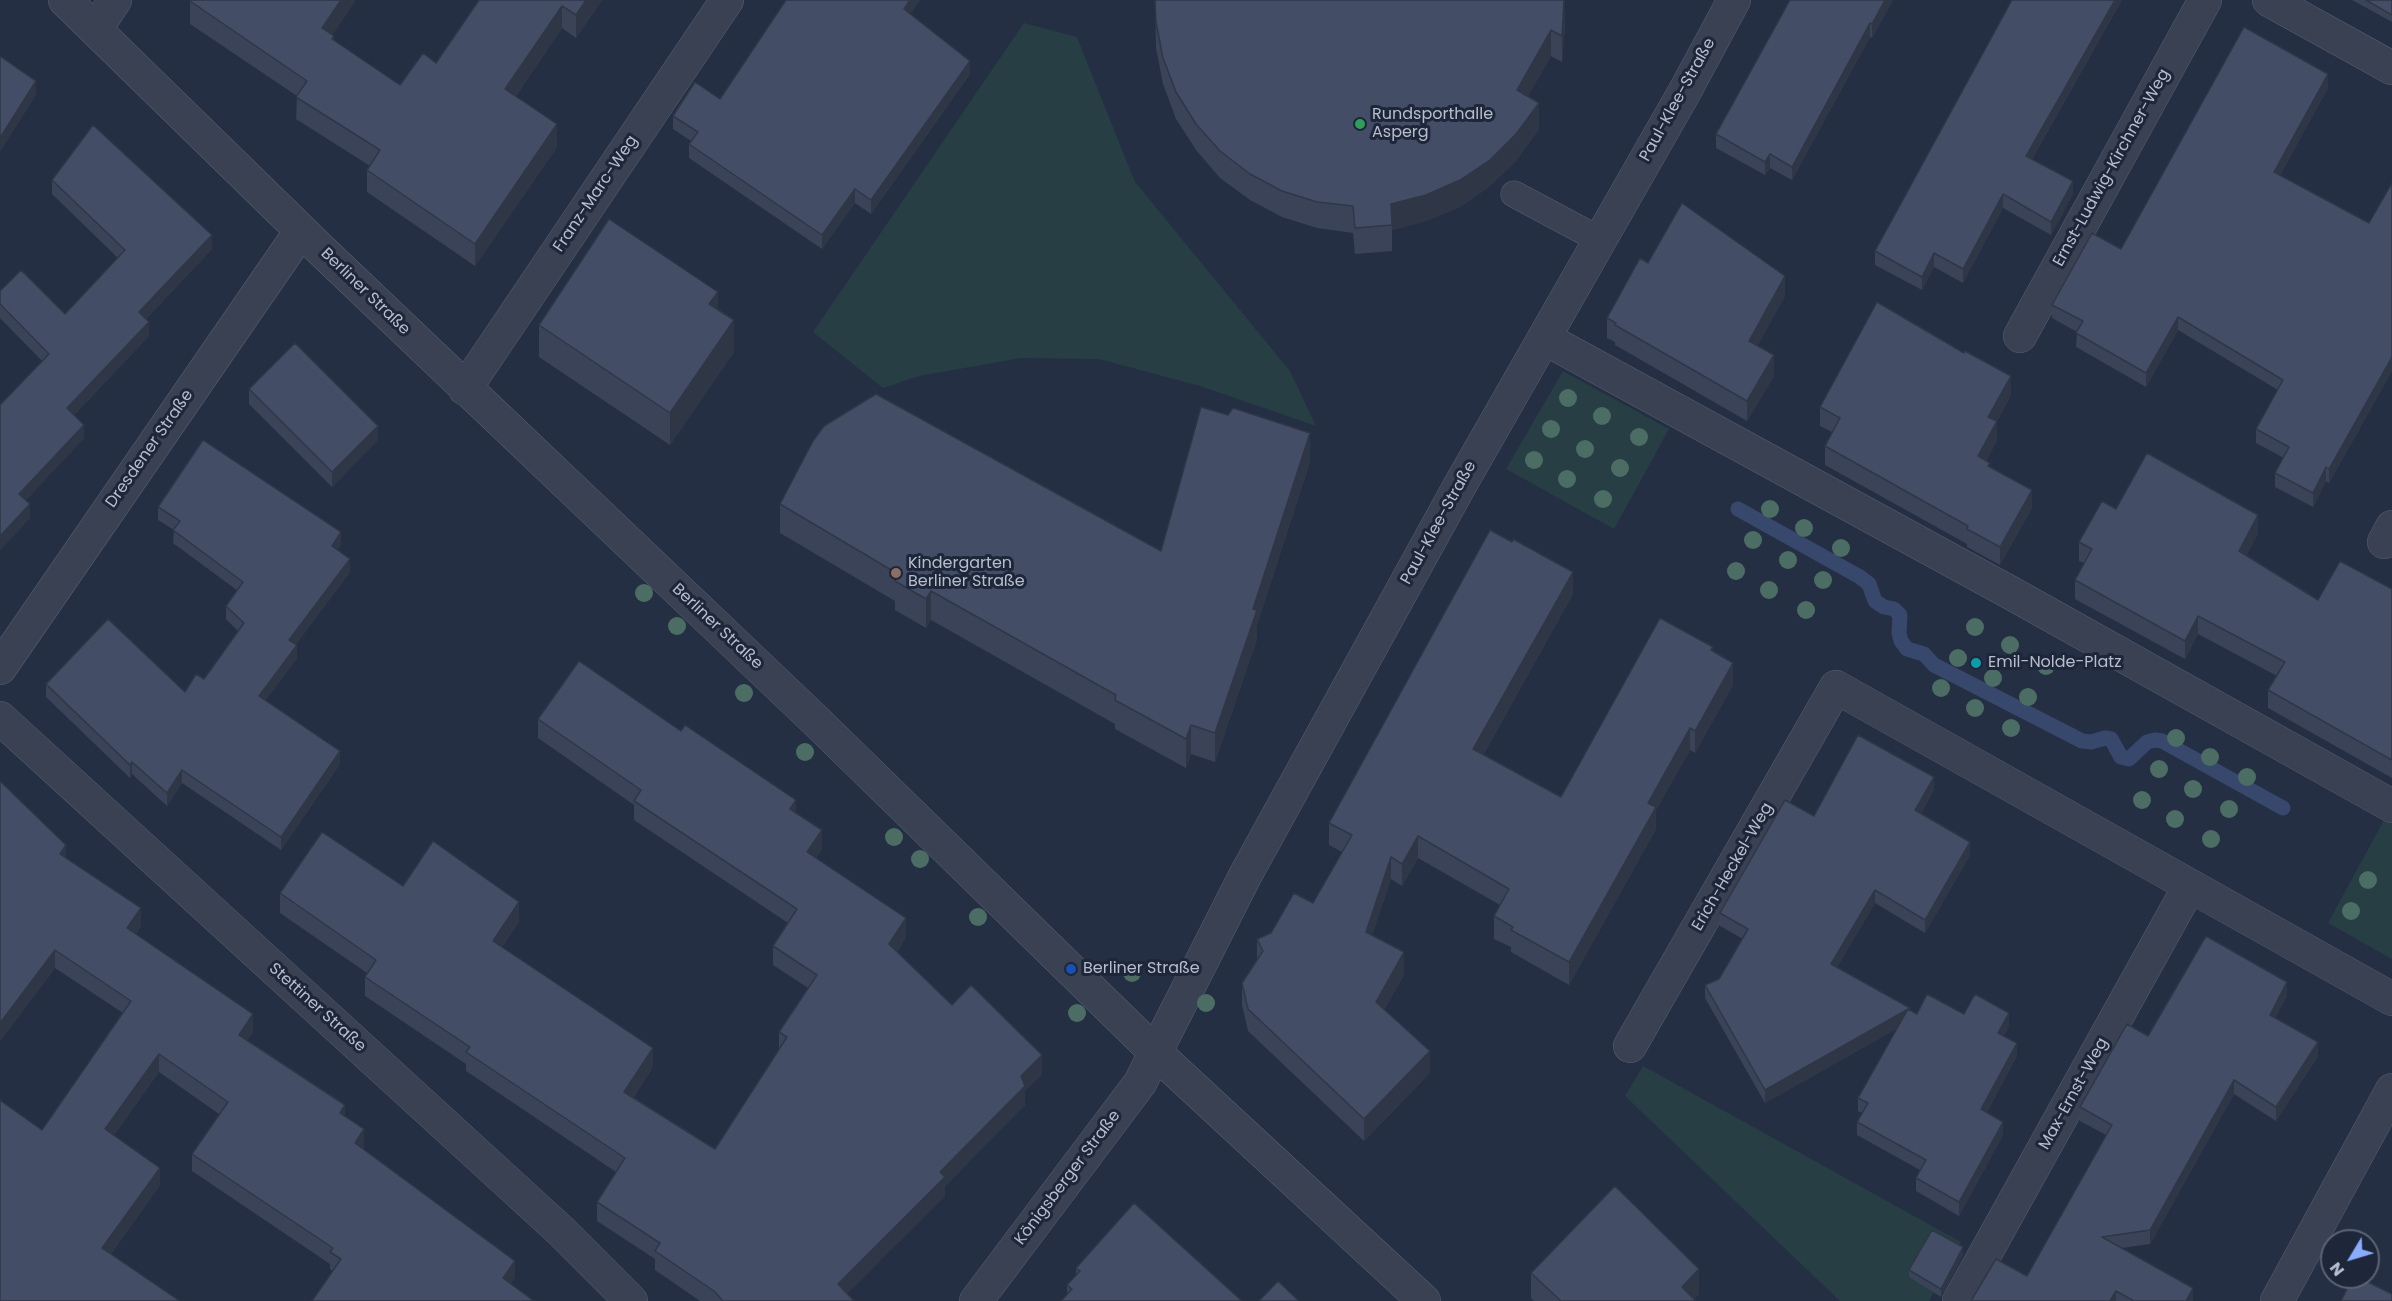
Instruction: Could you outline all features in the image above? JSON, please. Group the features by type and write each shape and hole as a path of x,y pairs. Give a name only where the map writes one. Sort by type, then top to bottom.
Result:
{"street":[{"name":"Berliner Straße","path":"65,0 465,389 815,720 1155,1052 1424,1301"},
{"path":"96,29 115,0"},
{"name":"Franz-Marc-Weg","path":"465,389 727,0"},
{"name":"Paul-Klee-Straße","path":"1155,1052 1246,874 1459,487 1685,91 1734,0"},
{"name":"Ernst-Ludwig-Kirchner-Weg","path":"2020,336 2205,0"},
{"path":"2269,0 2392,68"},
{"name":"Dresdener Straße","path":"0,668 301,231"},
{"path":"1544,338 2021,598 2392,806"},
{"name":"Erich-Heckel-Weg","path":"1630,1046 1836,687 2189,887"},
{"name":"Stettiner Straße","path":"0,718 561,1231 632,1301"},
{"path":"2189,887 2392,999"},
{"name":"Max-Ernst-Weg","path":"1959,1301 2189,887"},
{"name":"Königsberger Straße","path":"976,1301 1140,1083 1155,1052"},
{"path":"2277,1301 2392,1090"}],"lane":[{"path":"1514,194 1600,240"}],"shaded area":[{"path":"1024,23 1077,37 1135,182 1290,371 1316,426 1200,386 1099,359 1021,358 919,376 883,388 813,332"},
{"path":"1563,371 1669,429 1614,529 1506,469"},
{"path":"2384,820 2392,824 2392,959 2328,923"},
{"path":"1643,1066 1961,1242 1929,1301 1840,1301 1625,1096"}],"building":[{"path":"191,0 341,0 322,28 334,36 332,39 400,85 423,53 436,63 479,0 586,0 576,15 562,6 505,89 557,124 475,244 367,170 380,150 296,97 307,81"},
{"path":"786,0 910,0 904,9 970,61 871,200 855,189 822,235 689,144 698,132 673,116 695,82 720,99"},
{"name":"Rundsporthalle Asperg","path":"1155,0 1564,0 1562,36 1551,30 1517,90 1539,103 1516,134 1490,160 1460,180 1426,195 1391,204 1392,225 1355,228 1353,206 1317,202 1282,191 1250,174 1220,151 1196,124 1176,92 1163,58 1156,22"},
{"path":"1790,0 1885,0 1872,24 1870,23 1792,167 1770,154 1765,162 1716,134"},
{"path":"2012,0 2115,0 2026,156 2073,181 2051,222 2003,194 1963,269 1934,253 1922,277 1875,251"},
{"path":"2366,0 2392,0 2392,15"},
{"path":"2244,27 2328,74 2274,172 2369,223 2392,183 2392,357 2329,469 2326,467 2313,493 2275,473 2289,447 2256,429 2283,380 2178,317 2146,373 2076,333 2083,321 2052,305 2092,233 2121,249"},
{"path":"0,56 36,81 0,138"},
{"path":"93,125 212,235 139,312 149,322 67,408 84,425 19,494 30,504 0,536 0,405 49,354 0,304 0,291 21,270 65,314 125,250 52,180"},
{"path":"1682,203 1785,276 1749,341 1774,355 1747,401 1615,325 1616,323 1607,318 1640,258 1648,263"},
{"path":"609,219 718,292 709,304 734,320 670,413 539,325"},
{"path":"1877,302 1964,353 1965,351 2011,376 1988,417 1997,421 1978,456 1990,463 1988,466 2032,490 2000,547 1967,529 1968,526 1825,446 1840,418 1820,407"},
{"path":"295,343 378,426 332,472 249,389"},
{"path":"876,394 1161,551 1201,407 1228,415 1233,408 1310,433 1253,609 1257,610 1215,733 1191,725 1186,739 1115,700 1116,695 931,591 926,599 895,581 898,574 780,504 813,441 824,426"},
{"path":"203,440 341,532 332,546 350,559 289,640 297,645 259,696 340,751 281,837 182,770 167,793 132,762 130,765 46,684 108,619 185,692 196,674 204,679 244,623 226,606 243,582 173,530 180,521 158,507"},
{"path":"2147,453 2258,515 2239,551 2318,600 2340,561 2392,589 2392,760 2268,690 2285,662 2198,616 2185,641 2075,580 2092,549 2079,542 2102,501 2116,509"},
{"path":"1490,530 1512,542 1513,539 1573,572 1473,749 1561,797 1660,618 1713,647 1711,650 1733,663 1695,731 1690,728 1648,803 1656,807 1569,962 1511,930 1513,927 1494,916 1509,889 1418,836 1402,864 1391,857 1366,932 1404,952 1376,1002 1430,1051 1364,1119 1248,1009 1242,983 1263,951 1257,939 1271,933 1294,893 1313,903 1352,835 1329,823"},
{"path":"579,661 681,731 685,725 796,800 790,809 822,830 807,852 906,918 889,944 952,1005 971,985 1042,1055 1021,1076 1025,1086 940,1172 945,1177 838,1284 854,1301 723,1301 714,1291 655,1251 660,1243 597,1202 625,1158 466,1052 470,1047 365,977 376,960 280,893 322,832 403,886 433,841 519,902 493,941 653,1048 624,1092 715,1149 787,1037 779,1032 817,975 773,946 797,909 634,801 641,790 538,719"},
{"path":"1858,735 1934,777 1915,810 1970,842 1925,920 1875,890 1831,964 1910,1008 1765,1090 1705,985 1719,979 1748,929 1720,913 1785,800 1814,816"},
{"path":"0,781 66,845 60,854 141,908 127,928 253,1014 239,1035 345,1105 340,1113 364,1129 355,1143 515,1261 503,1278 534,1301 312,1301 341,1259 330,1252 333,1248 192,1154 228,1102 159,1054 105,1129 160,1168 102,1248 180,1301 0,1301 0,1100 42,1130 131,1001 55,950 0,1023"},
{"path":"2206,936 2287,982 2270,1015 2318,1042 2276,1107 2234,1080 2150,1230 2102,1237 2193,1288 2186,1301 2134,1301 2116,1291 2110,1301 1971,1301 1996,1259 2027,1276 2112,1125 2080,1107 2127,1024 2148,1036"},
{"path":"1927,994 1964,1014 1975,994 2009,1013 1998,1033 2017,1043 1981,1109 2003,1122 1959,1202 1916,1178 1926,1160 1857,1122 1868,1103 1858,1098 1908,1009 1917,1014"},
{"path":"1615,1186 1699,1269 1682,1287 1696,1301 1561,1301 1531,1273"},
{"path":"1134,1203 1242,1301 1061,1301 1072,1289 1067,1285 1080,1271 1076,1268"},
{"path":"1932,1230 1963,1247 1941,1289 1909,1270"},
{"path":"1278,1281 1299,1301 1259,1301"},
{"path":"2380,1288 2392,1294 2392,1301 2341,1301 2347,1289"}],"waterway":[{"path":"1738,509 1869,584 1875,601 1884,607 1894,609 1900,615 1899,633 1907,649 1924,654 1934,665 2082,741 2111,739 2121,757 2129,759 2147,742 2162,741 2283,808"}],"place":[{"name":"Rundsporthalle Asperg","path":"1360,124"},
{"name":"Kindergarten Berliner Straße","path":"896,573"},
{"name":"Emil-Nolde-Platz","path":"1976,663"},
{"name":"Berliner Straße","path":"1071,969"}]}
